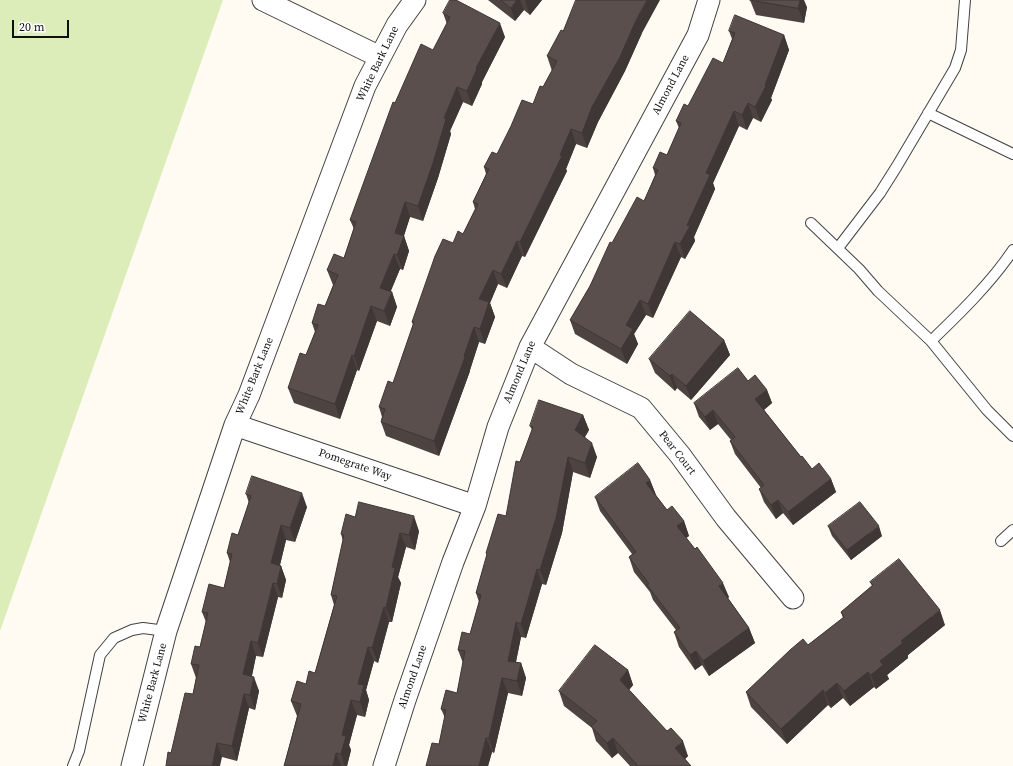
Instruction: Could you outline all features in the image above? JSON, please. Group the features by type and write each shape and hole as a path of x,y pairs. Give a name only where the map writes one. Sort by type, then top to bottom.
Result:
{"street":[{"path":"263,0 380,57"},
{"name":"White Bark Lane","path":"132,766 166,631 234,425 248,395 365,86 397,25 415,0"},
{"name":"Almond Lane","path":"384,766 405,700 453,562 475,506 498,427 530,347 698,34 709,0"},
{"name":"Pear Court","path":"530,347 571,374 641,408 680,455 726,518 793,598"},
{"name":"Pomegrate Way","path":"234,425 475,506"}],"lane":[{"path":"838,248 880,193 898,166 955,68 961,50 965,0"},
{"path":"928,113 1013,154"},
{"path":"811,223 859,269 878,291 931,341 987,410 1013,436"},
{"path":"931,341 984,285 1013,250"},
{"path":"1001,541 1013,530"},
{"path":"73,766 79,751 100,655 114,638 132,630 143,628 166,631"}],"green space":[{"path":"0,0 223,0 0,631"}],"building":[{"path":"450,0 456,0 500,23 476,68 477,69 467,91 457,87 444,118 446,119 433,163 418,206 405,202 395,233 404,236 397,255 394,254 380,288 392,292 384,311 371,306 354,356 352,355 335,404 288,388 300,353 306,355 318,325 312,323 318,304 325,306 338,275 327,270 334,254 344,258 356,222 350,220 393,102 395,103 421,44 433,50 450,17 443,13"},
{"path":"501,0 517,0 511,8"},
{"path":"576,0 647,0 637,18 620,57 592,107 582,133 571,129 560,155 562,156 520,242 517,241 501,274 493,270 479,299 489,302 480,329 474,327 464,356 465,357 434,441 381,422 385,409 379,407 388,381 393,383 435,256 443,239 453,243 458,231 463,234 478,204 473,202 489,169 484,167 492,152 497,154 522,100 533,104 540,86 543,87 557,61 547,56 561,30 563,31"},
{"path":"750,0 800,0 798,8"},
{"path":"735,15 784,35 765,85 766,86 755,107 748,103 742,115 734,111 706,173 710,175 687,225 690,226 680,244 675,242 648,304 640,300 626,325 633,329 621,349 570,320 590,286 610,242 612,243 637,197 644,201 658,170 653,168 660,152 667,155 681,123 676,121 684,104 688,106 713,58 723,63 735,33 729,31"},
{"path":"690,311 724,340 686,386 672,374 670,376 649,359"},
{"path":"738,368 748,381 755,375 767,390 755,399 801,457 802,456 812,469 819,463 831,479 788,512 778,500 771,505 759,489 764,485 730,441 735,437 713,410 705,417 694,403"},
{"path":"539,400 583,415 575,430 592,443 585,463 568,457 556,518 540,570 537,569 521,624 516,622 508,661 521,663 517,681 502,678 489,738 486,738 479,766 426,766 432,743 439,744 446,710 441,709 446,690 457,693 465,651 458,650 462,632 470,634 481,595 476,593 487,554 486,553 498,514 506,516 516,461 520,462 533,427 530,426"},
{"path":"638,463 650,480 646,483 667,510 672,506 684,521 677,526 695,549 697,547 723,583 719,586 749,628 703,661 696,651 690,655 674,632 680,628 647,585 649,584 629,557 636,552 595,497"},
{"path":"252,476 302,493 290,528 281,525 271,563 281,566 277,584 273,583 258,643 251,641 243,674 254,677 250,695 244,694 232,746 217,743 212,766 166,766 168,752 171,753 185,693 193,694 199,665 191,664 195,646 200,647 208,613 202,612 209,584 224,588 232,554 227,553 232,533 238,535 251,496 246,494"},
{"path":"359,502 414,516 409,535 400,533 392,567 395,568 386,608 384,607 372,648 368,647 358,684 364,685 360,702 351,700 342,735 346,736 341,754 336,753 333,766 284,766 301,704 291,701 297,681 306,684 309,671 315,673 337,596 331,595 344,535 341,534 346,514 355,517"},
{"path":"860,502 879,526 847,550 828,526"},
{"path":"899,559 940,610 901,641 903,643 880,661 883,665 871,675 868,672 844,691 837,683 825,693 823,690 781,729 746,692 803,639 808,645 844,617 841,612 873,585 870,582"},
{"path":"595,645 628,670 620,680 667,731 671,728 683,741 675,748 691,766 638,766 613,738 607,743 591,726 597,721 559,691"}]}
